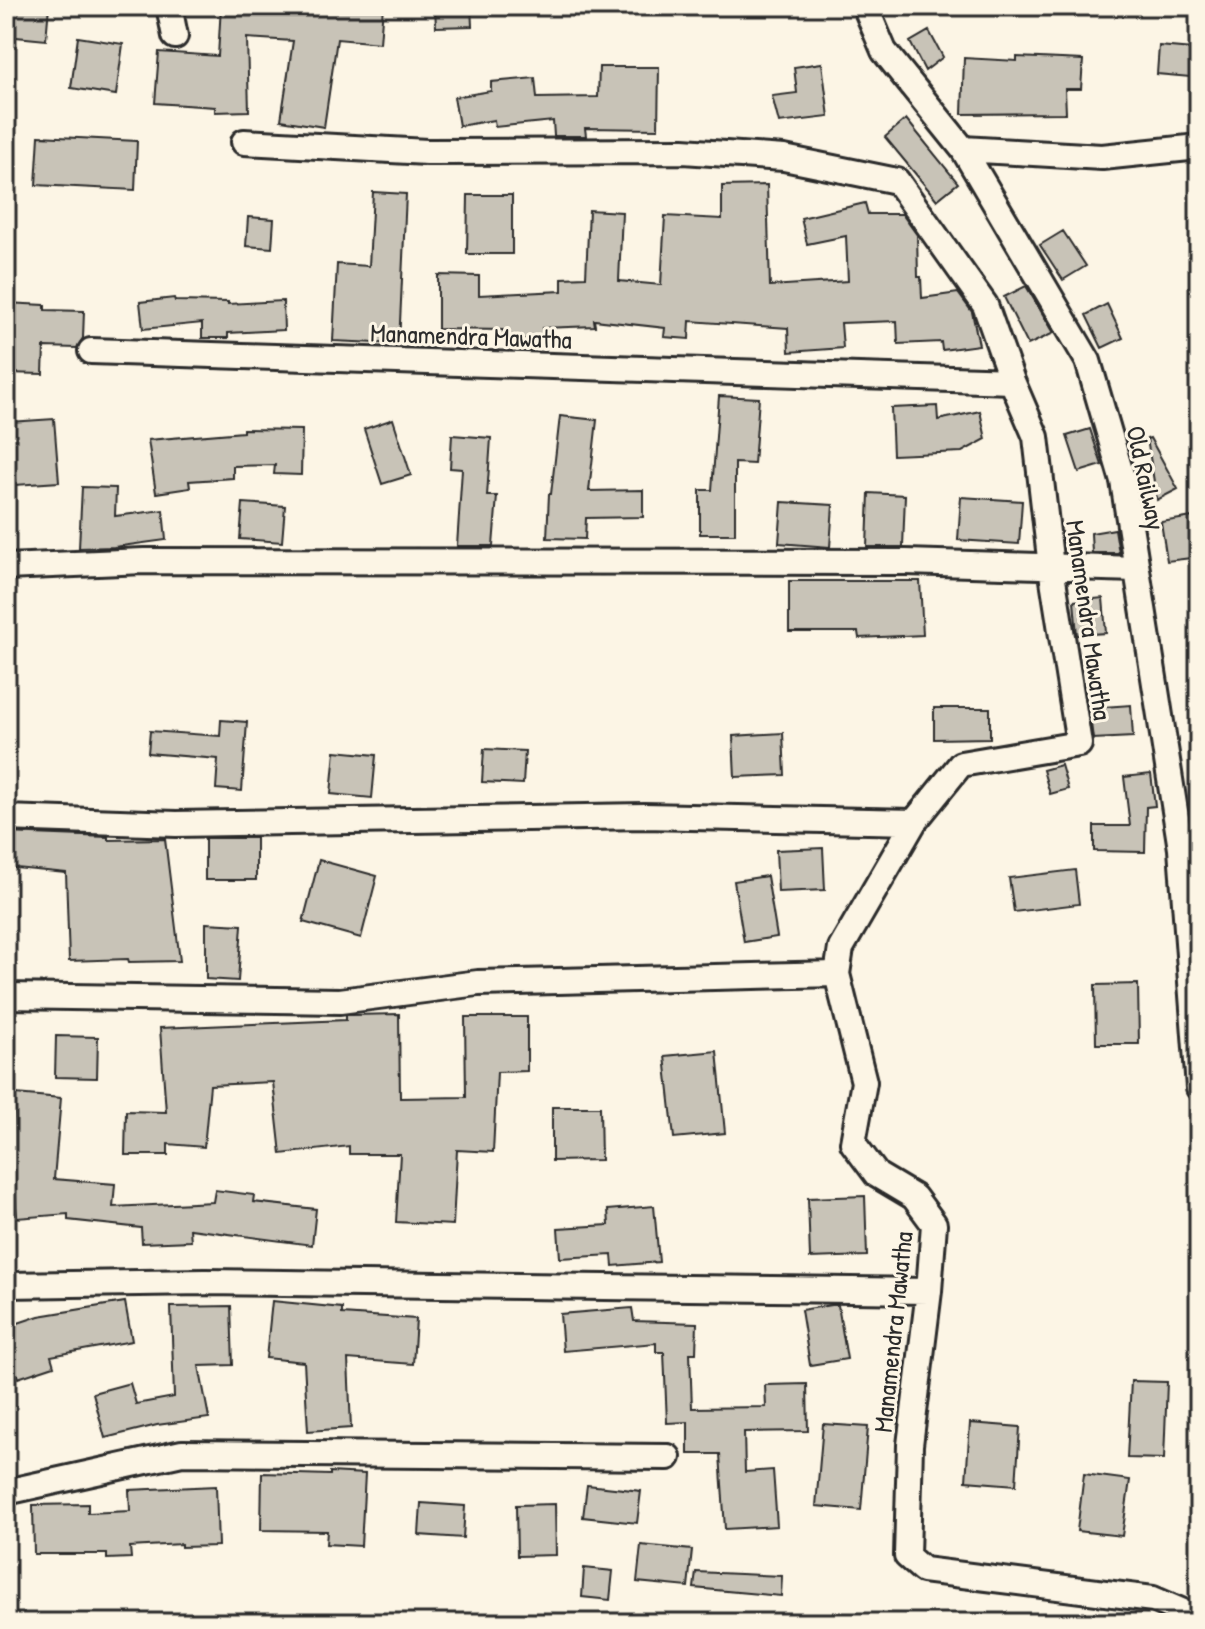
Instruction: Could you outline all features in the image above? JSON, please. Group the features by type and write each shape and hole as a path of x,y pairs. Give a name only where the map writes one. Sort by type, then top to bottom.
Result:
{"street":[{"path":"169,6 175,36"},
{"path":"865,6 884,51 963,149 1102,157 1199,147"},
{"path":"244,142 427,152 683,151 784,158 897,181 985,305 1012,381"},
{"name":"Old Railway","path":"963,149 1088,361 1123,481 1181,849 1199,1088"},
{"name":"Manamendra Mawatha","path":"91,351 1012,381 1036,437 1051,567 1079,744 961,764 914,822 841,948 837,974 864,1082 853,1143 877,1175 914,1197 934,1224 910,1445 907,1556 923,1570 1153,1599 1188,1614 1191,1623"},
{"path":"6,567 144,561 906,562 1136,569"},
{"path":"6,818 176,824 644,816 914,822"},
{"path":"6,996 340,1001 478,983 837,974"},
{"path":"6,1285 205,1282 929,1291"},
{"path":"6,1492 182,1453 668,1457"}],"building":[{"path":"6,6 49,6 46,40 6,36"},
{"path":"221,6 383,6 380,43 337,39 324,127 281,120 293,41 247,38 249,111 215,112 215,107 155,103 159,52 218,56"},
{"path":"435,6 471,6 472,26 436,27"},
{"path":"929,31 943,57 925,71 910,42"},
{"path":"78,37 123,44 116,95 71,88"},
{"path":"1159,46 1192,49 1190,77 1157,74"},
{"path":"1017,57 1083,60 1081,89 1065,89 1066,113 962,114 964,58 1017,61"},
{"path":"822,63 829,117 779,123 772,96 797,93 794,67"},
{"path":"599,67 659,67 658,129 585,128 586,136 554,136 553,121 495,127 494,120 459,126 454,97 491,91 491,82 535,78 537,98 598,97"},
{"path":"906,119 958,183 937,200 885,137"},
{"path":"39,136 137,141 135,190 36,185"},
{"path":"767,185 770,286 848,281 846,236 807,244 801,218 865,203 868,214 902,214 917,235 922,298 958,293 972,312 979,345 942,350 941,342 898,344 897,321 841,323 843,348 789,352 788,328 690,321 689,339 664,337 665,328 594,320 595,326 542,328 543,339 504,341 503,330 438,329 438,275 479,276 479,295 562,291 562,278 586,277 589,210 622,212 619,281 661,285 665,216 722,219 722,186"},
{"path":"373,192 406,194 399,344 333,341 337,264 369,266"},
{"path":"468,195 512,195 512,254 467,254"},
{"path":"248,217 274,219 272,248 246,246"},
{"path":"1063,231 1086,266 1063,280 1040,245"},
{"path":"1026,286 1054,333 1028,345 1004,297"},
{"path":"174,298 175,301 228,304 283,301 284,330 228,333 228,338 202,338 202,323 143,329 140,302"},
{"path":"6,303 45,305 45,310 84,311 83,338 77,348 44,347 43,374 6,373"},
{"path":"1107,304 1123,338 1102,348 1086,315"},
{"path":"719,396 759,398 754,464 735,463 735,534 700,534 700,490 712,490"},
{"path":"937,406 938,420 980,411 986,439 962,452 893,455 891,408"},
{"path":"560,416 597,420 589,491 643,490 643,517 586,518 585,539 547,538 549,494"},
{"path":"54,419 59,482 15,485 10,422"},
{"path":"393,419 411,475 382,484 364,429"},
{"path":"243,429 302,430 301,475 274,474 275,465 233,466 233,478 189,481 190,488 156,493 148,440 243,432"},
{"path":"1090,429 1102,465 1079,472 1067,436"},
{"path":"452,435 491,438 487,496 497,496 493,546 457,546 462,469 450,468"},
{"path":"1150,438 1178,489 1157,500 1147,439"},
{"path":"82,487 116,488 115,516 163,510 166,540 79,548"},
{"path":"869,493 905,495 903,547 867,547"},
{"path":"961,497 1022,501 1019,544 958,540"},
{"path":"782,502 833,505 830,547 779,543"},
{"path":"243,503 285,506 282,542 240,539"},
{"path":"1199,516 1199,557 1167,561 1161,522"},
{"path":"1115,529 1119,553 1092,553 1091,533"},
{"path":"789,581 920,581 923,635 859,638 858,632 789,632"},
{"path":"1103,598 1106,633 1077,635 1074,601"},
{"path":"1131,705 1133,737 1093,739 1089,708"},
{"path":"934,708 990,708 990,738 934,739"},
{"path":"221,720 247,722 242,791 216,789 218,759 148,753 150,731 220,736"},
{"path":"783,733 785,775 735,777 733,736"},
{"path":"484,749 525,751 523,784 482,782"},
{"path":"335,751 376,755 372,798 331,794"},
{"path":"1061,765 1068,789 1050,794 1043,770"},
{"path":"1151,774 1155,806 1146,807 1145,852 1094,851 1094,826 1130,826 1124,777"},
{"path":"6,833 108,837 108,840 165,839 180,961 69,961 66,873 6,867"},
{"path":"205,838 256,838 256,880 205,880"},
{"path":"823,848 825,890 778,892 776,850"},
{"path":"319,860 377,876 361,938 303,922"},
{"path":"1075,870 1079,904 1014,912 1009,878"},
{"path":"767,876 777,937 744,942 734,881"},
{"path":"206,923 242,925 238,981 206,979"},
{"path":"1138,984 1139,1044 1096,1044 1095,985"},
{"path":"399,1014 400,1098 466,1097 465,1017 527,1017 527,1071 497,1072 493,1152 457,1150 453,1225 396,1222 400,1154 349,1154 349,1146 281,1154 273,1082 210,1085 204,1147 168,1144 168,1155 125,1155 126,1111 166,1112 160,1028 346,1020 346,1015"},
{"path":"56,1036 98,1037 97,1078 55,1077"},
{"path":"717,1051 725,1133 674,1138 665,1056"},
{"path":"15,1094 61,1098 54,1179 115,1184 113,1207 213,1202 215,1190 254,1195 253,1202 316,1209 312,1245 190,1229 191,1241 142,1243 141,1228 68,1220 68,1214 17,1218 11,1148"},
{"path":"552,1107 600,1107 601,1160 552,1161"},
{"path":"865,1196 867,1256 810,1258 808,1198"},
{"path":"654,1206 659,1262 613,1266 612,1255 560,1258 558,1228 609,1225 608,1210"},
{"path":"272,1301 342,1308 342,1314 416,1319 413,1364 348,1359 351,1428 308,1431 304,1362 266,1358"},
{"path":"125,1302 132,1341 51,1356 54,1366 18,1378 6,1343 6,1327 39,1316"},
{"path":"838,1305 847,1359 810,1365 801,1310"},
{"path":"231,1306 233,1365 199,1366 209,1418 157,1425 105,1438 93,1393 130,1383 136,1404 174,1397 171,1307"},
{"path":"632,1308 634,1321 697,1323 696,1353 690,1353 692,1408 766,1407 765,1385 807,1384 808,1431 744,1432 745,1472 773,1470 777,1526 725,1529 720,1454 688,1454 688,1422 667,1423 664,1352 656,1352 656,1343 563,1351 560,1314"},
{"path":"1131,1381 1167,1382 1164,1459 1127,1458"},
{"path":"970,1423 1020,1427 1016,1485 966,1481"},
{"path":"823,1424 868,1427 861,1510 816,1506"},
{"path":"330,1472 365,1474 361,1546 326,1544 327,1531 261,1530 262,1473 330,1475"},
{"path":"1084,1474 1130,1480 1122,1536 1077,1531"},
{"path":"587,1485 641,1491 637,1523 583,1517"},
{"path":"216,1486 218,1546 181,1547 181,1544 130,1547 131,1558 107,1559 107,1554 34,1554 33,1505 88,1504 88,1513 130,1511 129,1490"},
{"path":"421,1503 465,1506 463,1538 419,1535"},
{"path":"555,1504 556,1555 517,1556 516,1505"},
{"path":"641,1545 692,1550 688,1587 637,1582"},
{"path":"584,1568 613,1571 610,1600 582,1597"},
{"path":"696,1572 782,1576 781,1596 694,1588"}]}
